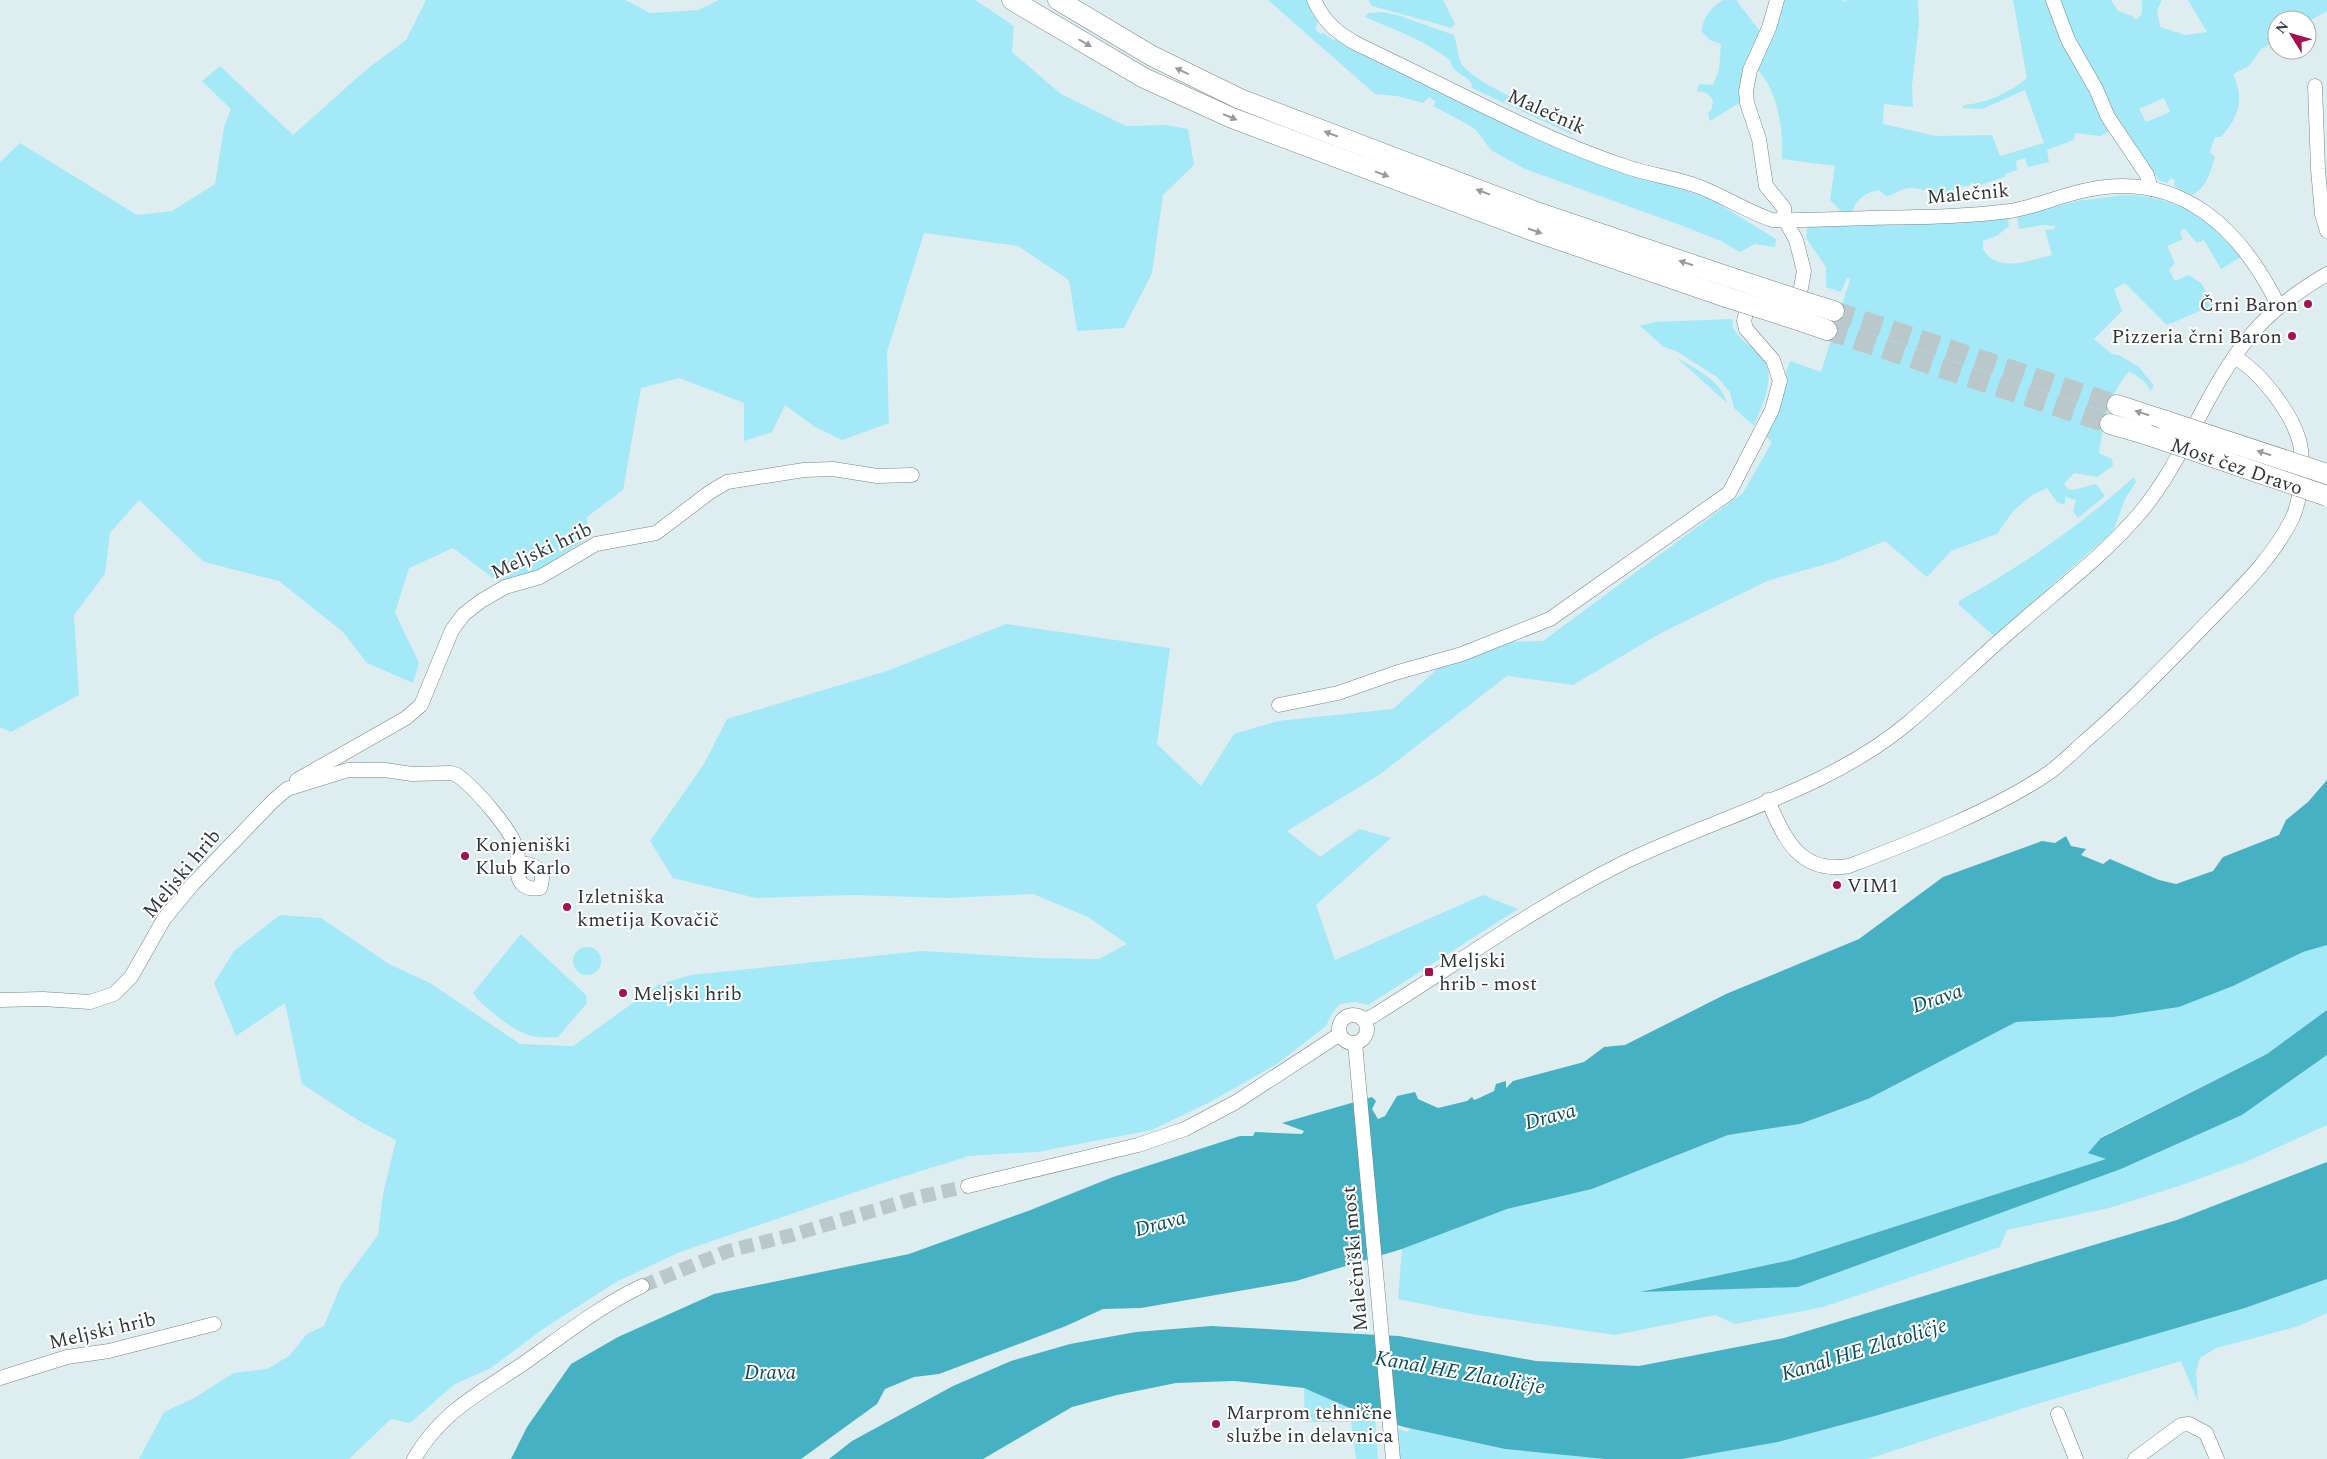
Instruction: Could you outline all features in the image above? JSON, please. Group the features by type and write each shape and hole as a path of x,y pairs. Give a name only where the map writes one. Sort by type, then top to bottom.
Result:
{"highway":[{"path":"1012,0 1144,78 1232,118 1531,230 1726,297 1807,313 1834,311"},
{"path":"1060,1 1152,56 1240,98 1539,213 1732,278 1807,313 1827,330"},
{"name":"Most čez Dravo","path":"2117,405 2327,474"},
{"name":"Most čez Dravo","path":"2110,424 2148,435 2327,496"}],"street":[{"name":"Malečnik","path":"1314,0 1321,15 1332,28 1351,41 1543,133 1627,167 1688,183 1712,192 1749,212 1772,220 1937,217 1979,214 2012,210 2087,190 2114,186 2151,189 2180,198 2209,214 2221,224 2256,267 2279,307"},
{"path":"1279,705 1338,693 1395,673 1462,654 1550,619 1729,493 1772,410 1780,381 1773,360 1750,336 1746,329 1744,321 1748,301 1752,294 1759,293 1786,300 1794,297 1801,288 1804,271 1796,240 1785,220 1784,208 1766,186 1759,139 1747,103 1746,91 1750,70 1769,28 1776,0"},
{"path":"2053,0 2068,40 2096,89 2108,117 2147,175 2151,189"},
{"path":"2327,105 2314,86 2322,214 2327,231"},
{"path":"1363,1020 1366,1035 1360,1042 1355,1043 1343,1039 1340,1034 1340,1024 1347,1017 1355,1016 1363,1020 1373,1016 1571,891 1674,839 1832,773 1872,751 1909,723 2103,550 2137,517 2173,468 2234,357 2257,328 2279,307 2327,274"},
{"path":"1768,800 1784,834 1795,849 1808,861 1834,868 1849,866 1992,804 2050,772 2126,706 2253,575 2276,547 2293,517 2302,474 2300,440 2272,392 2254,372 2234,357"},
{"name":"Meljski hrib","path":"0,1000 43,999 90,1002 114,994 131,977 164,919 192,885 254,818 300,777 406,718 421,705 452,630 464,614 504,587 540,577 596,544 656,533 710,492 727,482 804,470 833,469 877,476 912,476"},
{"name":"Meljski hrib","path":"287,789 348,770 385,770 412,774 451,772 467,782 490,806 517,849 518,862"},
{"path":"968,1186 1138,1145 1185,1129 1236,1102 1340,1034"},
{"name":"Malečniški most","path":"1355,1043 1392,1458"},
{"path":"414,1459 422,1444 446,1416 598,1310 642,1286"},
{"name":"Meljski hrib","path":"0,1378 67,1357 109,1351 214,1324"},
{"path":"2058,1414 2076,1459"},
{"path":"2135,1459 2181,1425 2189,1424 2206,1433 2217,1459"}],"shaded area":[{"path":"426,0 625,0 650,13 698,10 719,0 975,0 1014,26 1012,52 1061,94 1126,126 1165,125 1188,129 1194,165 1163,195 1152,273 1124,328 1077,331 1069,280 1018,246 924,233 887,352 889,423 842,440 815,427 785,405 772,432 744,441 744,403 679,378 641,388 623,490 587,517 587,539 537,571 497,581 453,548 409,568 395,613 419,663 413,683 367,663 343,632 279,581 204,562 139,500 110,533 105,574 74,615 79,695 11,732 0,727 0,162 20,143 137,215 172,211 215,184 224,127 231,109 202,81 220,66 293,135 367,69 406,40"},
{"path":"1268,0 1309,0 1319,20 1315,29 1321,34 1323,33 1333,40 1339,38 1671,186 1711,199 1776,239 1775,247 1755,244 1740,252 1721,241 1683,226 1525,169 1491,150 1476,130 1433,106 1436,102 1429,97 1423,103 1397,96 1375,94"},
{"path":"1368,0 1443,0 1455,24 1451,28 1372,6"},
{"path":"1723,0 1736,0 1762,34 1744,100 1710,121 1708,114 1712,108 1713,100 1707,93 1697,91 1699,84 1713,85 1719,70 1721,44 1710,40 1702,32 1702,27 1708,13"},
{"path":"1779,0 1842,0 1845,2 1847,0 1918,0 1919,23 1912,86 1913,107 1884,104 1883,124 1936,136 1992,135 2000,156 2044,143 2025,90 1982,109 1962,108 1964,105 1981,102 1997,96 2027,78 2013,0 2048,0 2111,129 2101,136 2075,133 2074,140 2047,150 2049,162 2028,167 2025,158 2016,161 2017,170 2005,174 2005,177 1980,185 1956,187 1947,198 1926,190 1914,188 1904,189 1886,196 1879,190 1870,192 1862,197 1856,203 1853,212 1841,211 1830,200 1835,166 1782,159 1782,135 1777,109 1768,85 1754,67"},
{"path":"2055,0 2111,0 2118,11 2132,16 2136,20 2142,14 2142,0 2162,0 2157,10 2160,27 2185,35 2207,32 2188,0 2327,0 2327,11 2317,16 2317,10 2267,10 2267,46 2261,49 2249,66 2233,74 2239,92 2238,108 2232,122 2221,137 2215,137 2210,152 2215,157 2205,184 2192,195 2174,186 2175,180 2171,178 2167,183 2160,181 2117,127","holes":["2164,98 2170,112 2146,122 2139,109"]},
{"path":"1382,12 1397,15 1454,35 1460,61 1474,76 1486,84 1571,125 1573,135 1472,88 1471,82 1456,70 1450,60 1440,53 1409,36 1365,17 1368,13"},
{"path":"2124,195 2159,199 2190,211 2217,231 2241,257 2221,269 2204,240 2197,243 2184,228 2180,232 2183,239 2167,246 2175,263 2169,270 2175,281 2188,275 2201,283 2214,305 2167,325 2125,283 2114,289 2122,311 2094,339 2112,354 2119,355 2139,367 2154,386 2150,391 2149,387 2139,377 2129,372 2117,388 2112,399 2100,444 2099,453 2112,459 2113,466 2097,477 2074,473 2064,484 2068,489 2073,490 2096,484 2105,496 2078,518 2073,511 2076,500 2065,497 2065,505 2057,502 2047,488 2032,495 2013,511 1997,534 1951,551 1927,577 1885,541 1833,562 1767,581 1661,633 1573,685 1507,676 1379,775 1287,831 1320,857 1359,829 1391,838 1316,905 1335,960 1483,895 1518,909 1368,1005 1356,1002 1340,1004 1332,1013 1326,1026 1277,1064 1210,1102 1152,1130 1037,1152 969,1156 876,1185 680,1252 616,1282 543,1329 491,1368 455,1384 410,1423 391,1419 349,1459 139,1459 164,1412 194,1398 234,1373 267,1369 289,1356 307,1334 324,1326 341,1285 378,1235 383,1194 396,1140 361,1122 302,1084 285,1003 236,1036 214,983 234,951 280,915 321,918 389,964 430,983 520,1044 573,1046 658,985 691,975 922,951 1039,958 1099,959 1127,944 1088,917 1033,894 949,898 853,895 756,898 673,878 650,841 704,764 727,719 887,671 1006,624 1170,648 1157,744 1201,786 1234,734 1278,721 1393,709 1466,643 1543,641 1743,493 1772,442 1764,435 1790,361 1821,372 1850,279 1847,278 1841,292 1826,287 1826,267 1806,238 1807,228 1814,225 1955,223 2008,218 2009,226 1998,235 1983,241 1983,249 1989,257 1997,261 2005,263 2024,262 2052,255 2045,230 2054,229 2055,226 2043,225 2019,229 2017,217 2076,201"},
{"path":"1733,319 1735,331 1764,359 1767,365 1767,388 1754,426 1734,408 1730,392 1717,377 1676,351 1664,347 1640,326 1654,322"},
{"path":"1676,357 1713,382 1724,395 1727,403"},
{"path":"2134,477 2136,482 2125,499 2114,529 2110,534 1994,636 1959,605 1959,601 2005,574 2072,528"},
{"path":"521,934 586,995 587,1003 558,1037 539,1037 515,1029 479,1001 473,993"},
{"path":"2327,945 2327,1010 2267,1054 2101,1137 2107,1159 1791,1260 1644,1291 1798,1287 2121,1169 2242,1115 2327,1055 2327,1125 2248,1161 2179,1186 2109,1208 2007,1230 2000,1247 1823,1307 1735,1324 1715,1315 1615,1335 1471,1314 1398,1299 1402,1249 1507,1209 1592,1189 1728,1135 1800,1124 1868,1099 2016,1022 2113,1017 2179,1007 2233,986 2303,952"},
{"path":"587,947 597,951 601,961 597,971 587,975 577,971 573,961 577,951"},
{"path":"2327,1279 2327,1313 2299,1326 2216,1348 2200,1358 2196,1372 2198,1402 2181,1361 2027,1407 1868,1459 1682,1459 1778,1442 1875,1416 2245,1308"},
{"path":"1304,1388 1375,1418 1378,1459 1356,1459 1351,1422 1305,1422"},
{"path":"1394,1427 1407,1432 1410,1428 1505,1449 1605,1459 1399,1459"}],"water":[{"name":"Drava","path":"2327,780 2327,945 2303,952 2233,986 2179,1007 2113,1017 2016,1022 1868,1099 1800,1124 1728,1135 1592,1189 1507,1209 1402,1249 1296,1281 1141,1308 1103,1309 1066,1326 939,1374 914,1377 885,1389 877,1404 801,1459 511,1459 527,1427 571,1364 618,1337 714,1294 909,1254 1028,1211 1113,1177 1240,1136 1253,1136 1255,1132 1302,1134 1304,1131 1282,1123 1372,1097 1376,1101 1372,1109 1378,1119 1385,1116 1397,1096 1415,1092 1418,1099 1438,1108 1467,1101 1472,1097 1474,1100 1477,1099 1494,1091 1496,1084 1506,1081 1506,1088 1513,1081 1584,1062 1604,1047 1625,1045 1726,994 1859,939 1943,877 2042,841 2055,843 2066,836 2071,846 2086,849 2081,855 2103,864 2110,859 2159,880 2176,884 2213,871 2223,857 2279,835 2286,820 2308,802"},
{"path":"2327,1010 2327,1055 2242,1115 2121,1169 1798,1287 1640,1292 1791,1260 2106,1159 2088,1153 2101,1138 2267,1054"},
{"name":"Kanal HE Zlatoličje","path":"2327,1162 2327,1279 2245,1308 1875,1416 1778,1442 1682,1459 1605,1459 1505,1449 1404,1427 1368,1416 1304,1388 1234,1381 1176,1383 1117,1395 1072,1407 983,1459 829,1459 852,1441 953,1386 1011,1361 1070,1344 1136,1332 1211,1326 1399,1336 1536,1361 1639,1366 1784,1338 2177,1220"}],"tunnel":[{"path":"1834,311 2117,405"},
{"path":"1827,330 2110,424"},
{"path":"642,1286 728,1251 792,1235 919,1197 968,1186"}],"place":[{"name":"Črni Baron","path":"2308,304"},
{"name":"Pizzeria črni Baron","path":"2292,336"},
{"name":"Konjeniški Klub Karlo","path":"465,856"},
{"name":"VIM1","path":"1837,885"},
{"name":"Izletniška kmetija Kovačič","path":"567,907"},
{"name":"Meljski hrib - most","path":"1429,972"},
{"name":"Meljski hrib","path":"623,993"},
{"name":"Marprom tehnične službe in delavnica","path":"1216,1424"}]}
